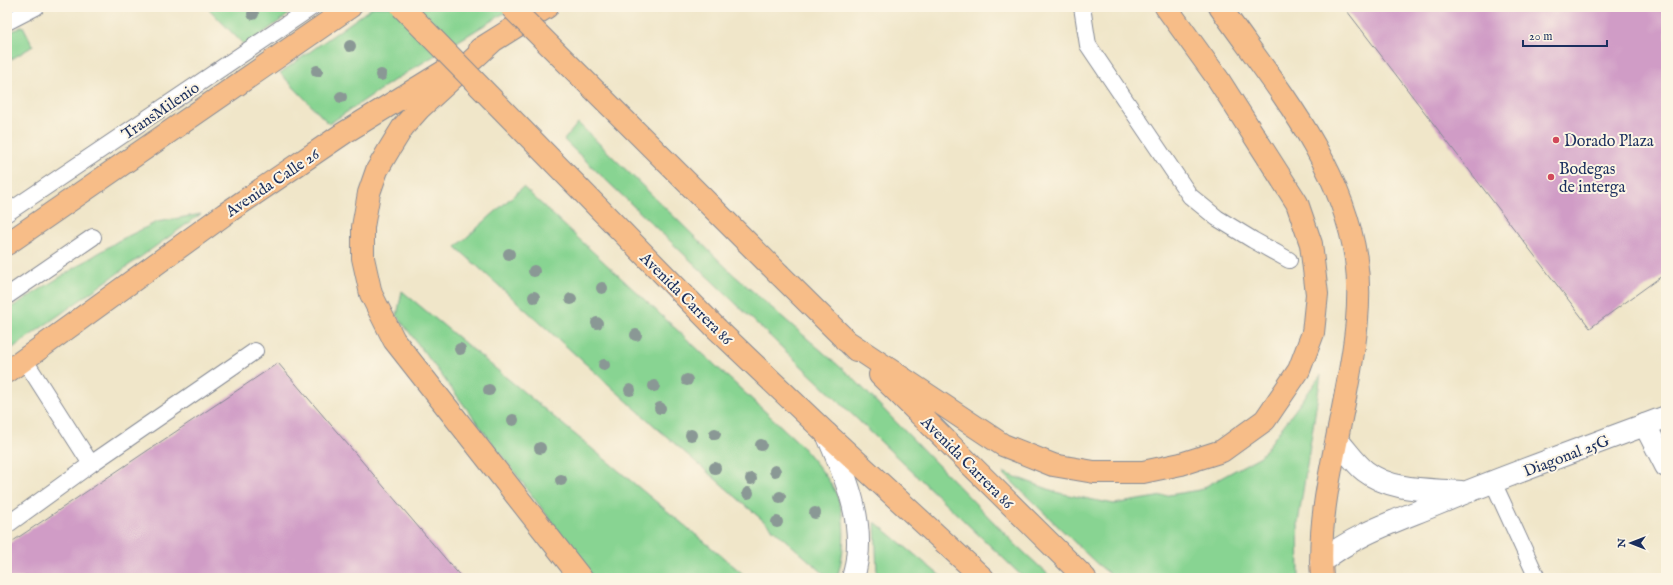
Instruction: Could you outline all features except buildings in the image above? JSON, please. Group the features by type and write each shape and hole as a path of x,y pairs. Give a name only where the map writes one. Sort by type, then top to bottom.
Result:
{"main road":[{"path":"7,244 350,7"},
{"name":"Avenida Carrera 86","path":"402,7 718,329 826,434 983,578"},
{"name":"Avenida Carrera 86","path":"511,7 1085,578"},
{"name":"Avenida Calle 26","path":"7,372 225,214 296,165 344,133 546,7"},
{"path":"845,340 1003,445 1054,465 1094,472 1143,472 1181,464 1222,451 1265,420 1299,370 1313,332 1317,294 1311,244 1297,203 1218,79 1166,7"},
{"path":"1220,7 1314,144 1331,176 1350,227 1356,260 1358,292 1357,325 1322,528 1321,570"},
{"path":"492,42 419,109 403,127 383,159 368,192 363,227 363,258 371,294 394,340 581,578"}],"street":[{"name":"Diagonal 25G","path":"1321,570 1337,549 1358,537 1492,482 1666,418"},
{"path":"1645,425 1666,466"},
{"path":"826,434 847,480 858,522 858,562 853,578"},
{"name":"Diagonal 25G","path":"1338,441 1365,471 1381,480 1401,487 1467,492"}],"lane":[{"path":"7,22 36,7"},
{"name":"TransMilenio","path":"7,213 312,7"},
{"path":"1082,7 1088,45 1190,196 1223,221 1289,260"},
{"path":"7,296 93,238"},
{"path":"7,525 91,464 255,351"},
{"path":"24,359 91,464"},
{"path":"1492,482 1537,578"}],"green space":[{"path":"207,7 299,7 245,46"},
{"path":"373,7 514,7 393,81 329,124 280,73"},
{"path":"23,26 33,46 7,62 7,34"},
{"path":"578,123 735,276 854,379 1016,545 1052,578 1024,578 564,140"},
{"path":"523,187 799,443 816,463 836,493 843,520 843,550 837,578 829,578 658,429 456,247"},
{"path":"201,214 7,352 7,310 118,241 157,222"},
{"path":"402,291 748,578 594,578 397,316"},
{"path":"1321,375 1298,523 1299,578 1115,578 1096,563 1002,472 1059,493 1114,504 1199,490 1261,456"},
{"path":"875,522 943,578 876,578"}],"place":[{"name":"Dorado Plaza","path":"1556,140"},
{"name":"Bodegas de interga","path":"1551,177"}]}
